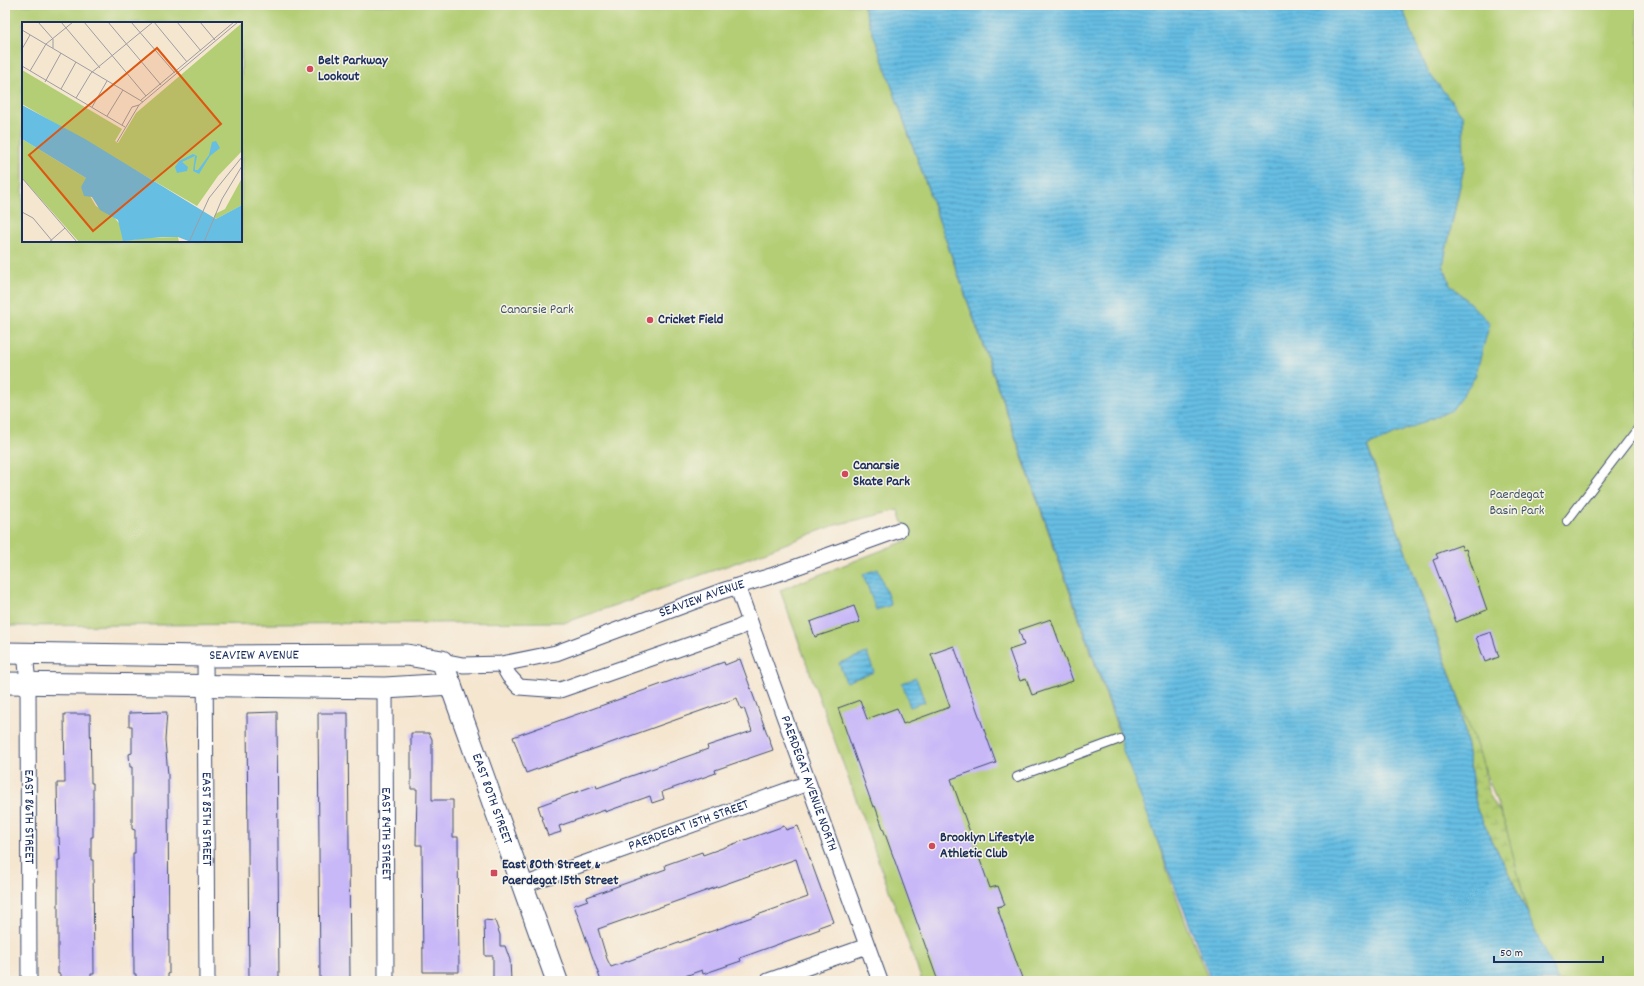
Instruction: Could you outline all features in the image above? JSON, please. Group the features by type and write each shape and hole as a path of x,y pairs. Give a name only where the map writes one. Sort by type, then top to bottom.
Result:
{"street":[{"name":"SEAVIEW AVENUE","path":"15,653 205,656 407,654 463,665 502,664 556,653 737,586 771,576 899,530"},
{"name":"PAERDEGAT AVENUE NORTH","path":"737,586 880,981"},
{"path":"502,664 519,687 560,690 738,628 750,622"},
{"name":"EAST 86TH STREET","path":"15,653 28,683 29,981"},
{"name":"EAST 85TH STREET","path":"205,656 207,981"},
{"name":"EAST 80TH STREET","path":"442,661 524,885 557,981"},
{"path":"5,683 385,688 450,684"},
{"name":"EAST 84TH STREET","path":"385,688 386,981"},
{"name":"PAERDEGAT 15TH STREET","path":"524,885 808,783"},
{"path":"768,981 867,946"}],"lane":[{"path":"1567,521 1639,428"},
{"path":"1017,776 1120,739"}],"green space":[{"name":"Canarsie Park","path":"5,5 863,5 1181,910 1209,981 922,981 780,590 908,540 899,510 835,525 732,564 567,622 5,626"},
{"name":"Paerdegat Basin Park","path":"1401,5 1639,5 1639,981 1545,981 1506,827 1367,445 1490,323 1450,284 1443,265 1464,167 1463,116 1428,72"},
{"path":"1460,702 1475,726 1490,796 1518,842 1558,981 1512,880 1477,810"}],"water":[{"path":"863,5 1401,5 1428,72 1463,116 1464,167 1443,265 1450,284 1490,323 1475,377 1452,410 1367,446 1460,702 1477,810 1512,880 1558,981 1211,981 1122,748 1119,729"},
{"path":"878,569 891,605 876,610 863,574"},
{"path":"867,653 874,672 846,682 839,663"},
{"path":"916,678 925,702 910,707 902,683"}],"building":[{"path":"1461,545 1463,550 1466,549 1487,610 1456,622 1433,560 1438,558 1436,554"},
{"path":"854,606 860,622 815,637 810,622"},
{"path":"1051,619 1073,681 1032,695 1026,679 1020,681 1009,650 1024,645 1019,630"},
{"path":"1491,632 1499,657 1485,662 1476,637"},
{"name":"Brooklyn Lifestyle Athletic Club","path":"954,646 996,763 951,779 990,888 998,886 1005,905 997,907 1023,981 938,981 838,708 860,700 867,719 897,708 903,724 950,707 931,654"},
{"path":"740,659 773,750 715,770 716,773 662,792 664,799 652,803 650,796 605,812 605,810 559,826 561,832 548,836 538,806 596,785 597,788 697,753 708,749 707,746 752,731 744,708 741,709 737,698 526,773 513,737 724,662 725,665"},
{"path":"167,712 165,740 168,775 169,974 168,981 136,981 136,974 134,974 133,853 135,853 135,830 132,829 132,767 130,767 129,754 132,753 132,726 129,726 129,713"},
{"path":"277,712 279,981 249,981 247,713"},
{"path":"318,713 348,713 350,981 320,981"},
{"path":"64,714 90,714 91,783 93,783 93,837 91,837 91,860 93,860 94,974 91,974 91,981 60,981 60,974 58,974 58,860 60,860 57,783 65,783"},
{"path":"411,733 429,733 432,739 432,800 453,800 453,837 458,837 459,972 423,972 422,845 416,845 417,789 411,789"},
{"path":"784,826 786,830 798,826 833,922 819,927 820,929 740,958 741,961 703,974 702,970 671,981 601,981 574,905 588,900 587,897 666,869 665,865 702,852 703,855","holes":["796,859 808,897 611,967 598,929"]},
{"path":"484,920 495,921 500,935 500,946 505,946 510,960 511,981 493,981 493,956 485,956"}],"place":[{"name":"Belt Parkway Lookout","path":"310,69"},
{"name":"Cricket Field","path":"650,320"},
{"name":"Canarsie Skate Park","path":"845,474"},
{"name":"Brooklyn Lifestyle Athletic Club","path":"932,846"},
{"name":"East 80th Street & Paerdegat 15th Street","path":"494,873"}]}
